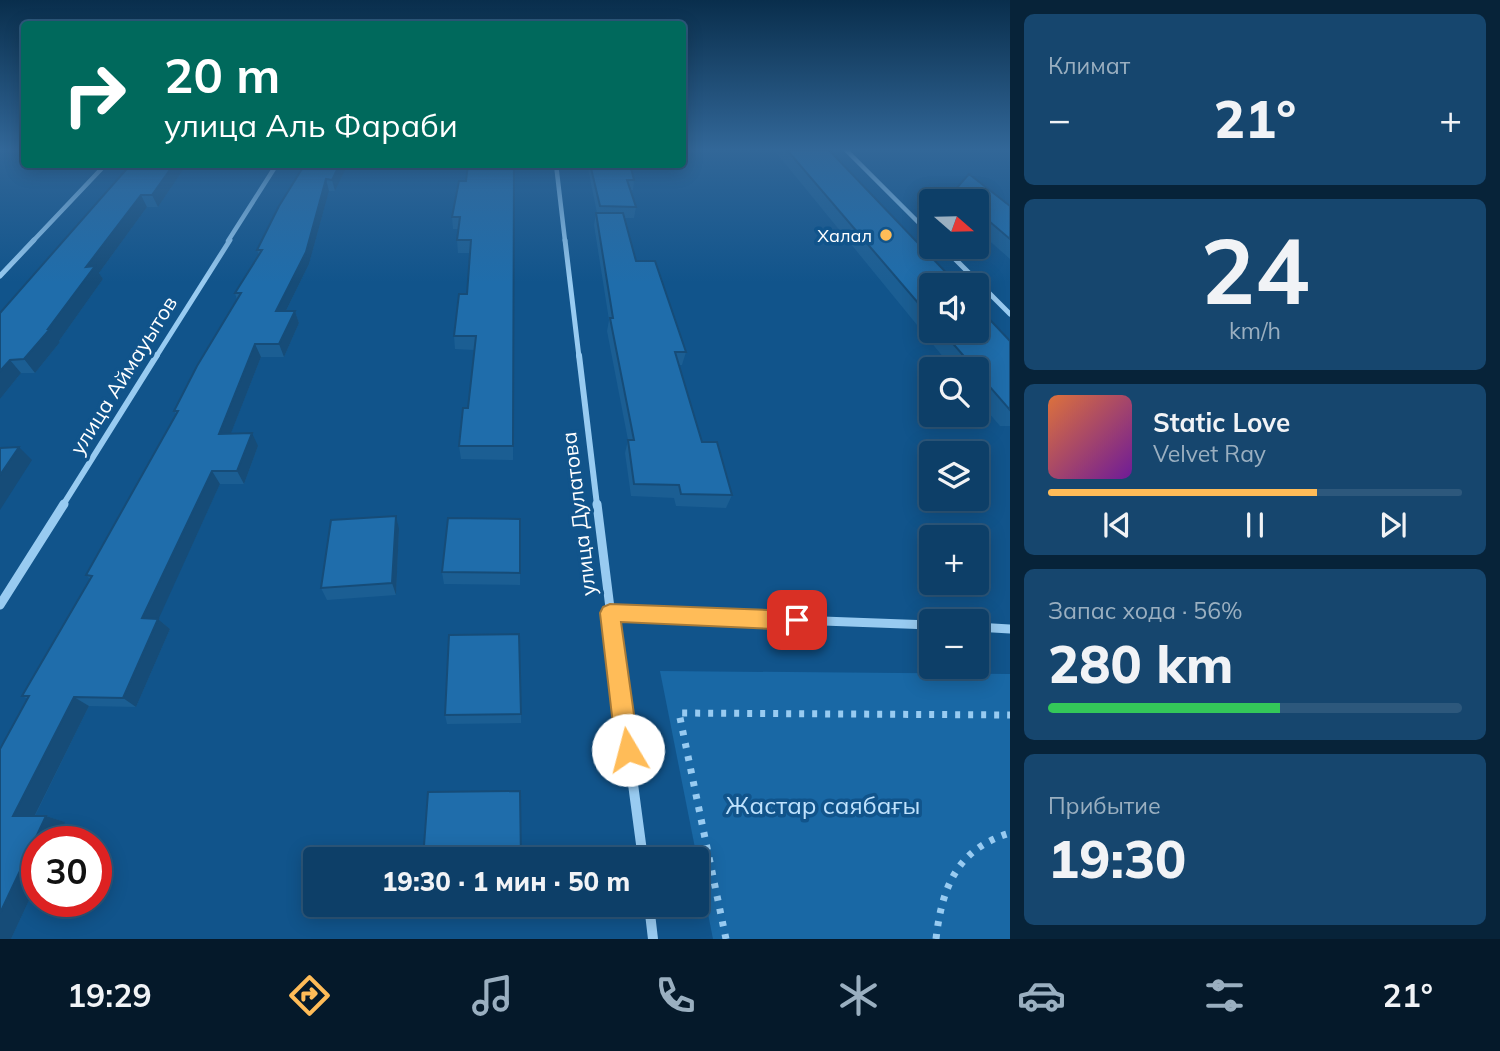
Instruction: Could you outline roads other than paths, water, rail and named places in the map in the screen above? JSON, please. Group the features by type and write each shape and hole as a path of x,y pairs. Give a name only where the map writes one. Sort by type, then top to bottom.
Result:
{"street":[{"path":"0,276 78,194"},
{"name":"улица Аймауытов","path":"0,605 258,194"},
{"name":"улица Дулатова","path":"560,194 641,847"},
{"path":"890,194 919,223"},
{"path":"955,259 1010,314"},
{"path":"610,613 919,625"},
{"path":"989,627 1010,628"},
{"path":"650,917 653,939"}],"place":[{"name":"Халал","path":"886,235"}],"park label":[{"name":"Жастар саябағы","path":"823,805"}]}
